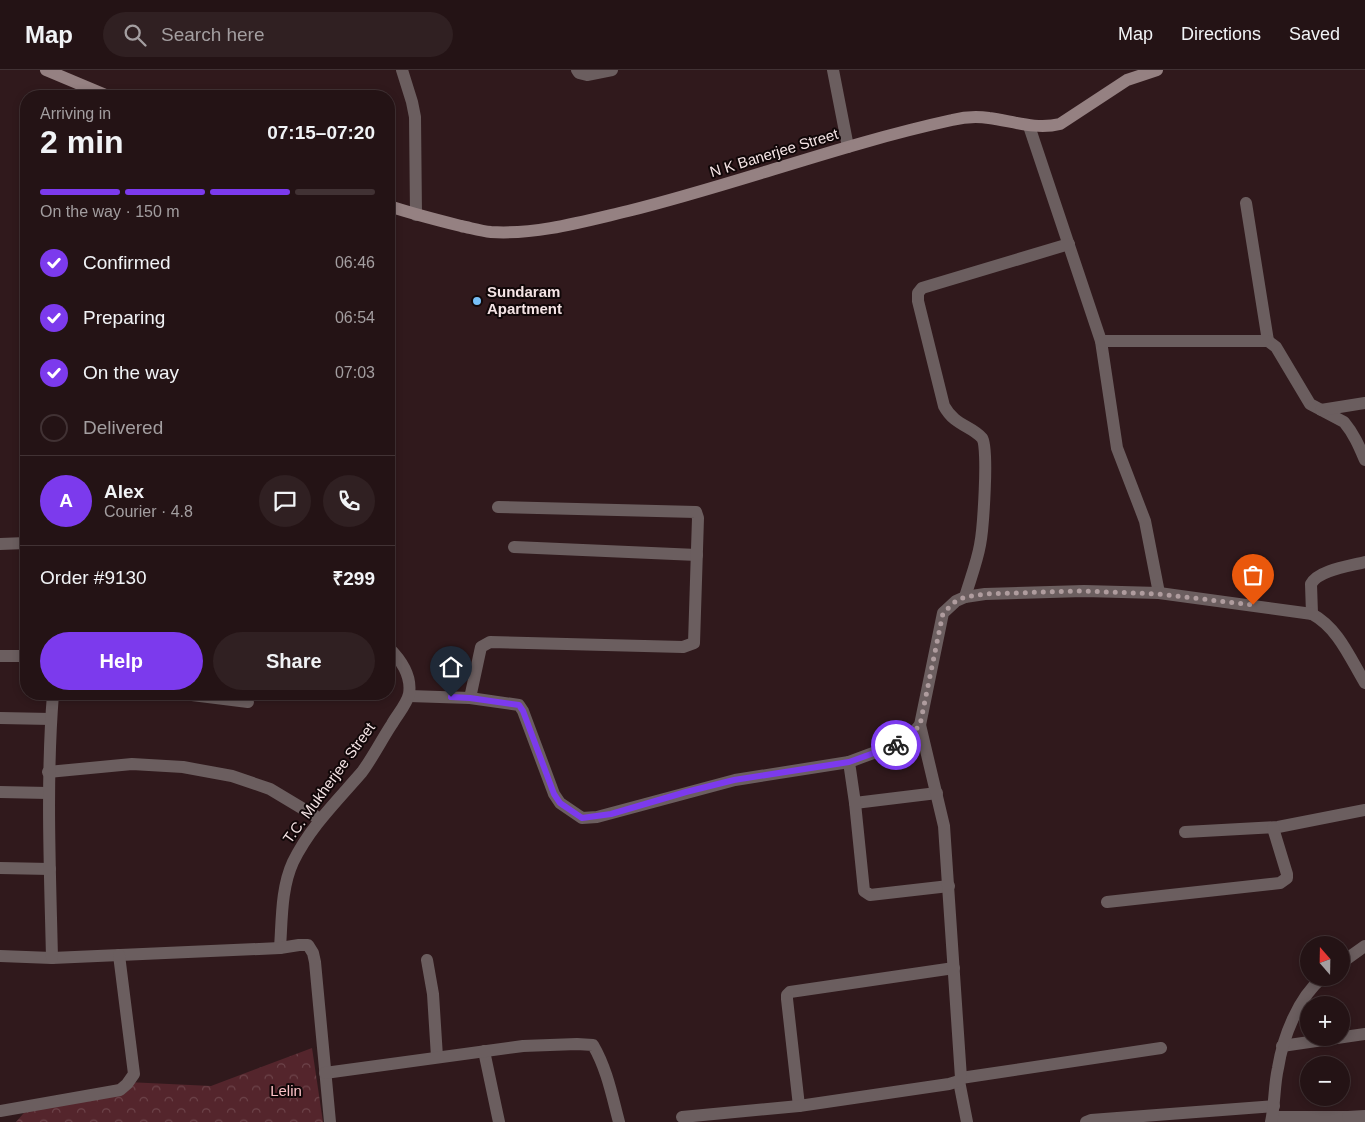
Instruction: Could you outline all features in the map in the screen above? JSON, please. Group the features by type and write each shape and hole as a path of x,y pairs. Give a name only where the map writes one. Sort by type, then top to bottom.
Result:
{"street":[{"path":"46,70 94,90"},
{"path":"402,70 415,117 416,215"},
{"path":"577,70 579,73 587,75 612,70"},
{"path":"833,70 848,147"},
{"name":"N K Banerjee Street","path":"395,208 416,215 490,232 567,226 689,196 848,147 923,126 966,117 987,117 1029,126 1053,126 1060,124 1127,80 1157,70"},
{"path":"1029,126 1101,341 1117,448 1145,521 1159,594"},
{"path":"1246,203 1268,341"},
{"path":"965,597 982,535 985,446 982,438 952,418 944,406 918,301 918,293 922,288 1068,244"},
{"path":"1101,341 1268,341 1276,346 1308,401 1344,422 1357,440 1365,460"},
{"path":"1321,410 1365,403"},
{"path":"470,698 481,647 490,642 683,647 694,643 698,518 696,512 498,507"},
{"path":"0,544 20,542"},
{"path":"514,547 697,555"},
{"path":"1312,614 1311,584 1319,574 1365,562"},
{"path":"966,1122 960,1079 943,821 920,725 943,613 956,601 965,597 985,594 1084,591 1159,594 1312,614 1322,619 1332,628 1365,682"},
{"path":"0,656 20,656"},
{"path":"395,656 404,667 409,678 409,696 470,698 519,705 523,711 554,794 560,803 582,818 611,814 734,780 849,762 903,742 920,725"},
{"name":"T.C. Mukherjee Street","path":"280,948 288,874 320,819 363,770 409,696"},
{"path":"52,958 48,772 53,700"},
{"path":"232,700 248,702"},
{"path":"0,718 51,719"},
{"path":"849,762 863,887 866,894 948,886"},
{"path":"48,772 132,764 183,767 232,776 270,788 320,819"},
{"path":"0,792 48,793"},
{"path":"855,803 936,793"},
{"path":"1185,832 1273,828 1365,810"},
{"path":"1107,902 1280,883 1287,874 1273,828"},
{"path":"0,868 50,869"},
{"path":"0,956 52,958 280,948 306,944 313,953 330,1122"},
{"path":"1350,956 1365,946"},
{"path":"0,1111 120,1090 127,1084 134,1074 119,955"},
{"path":"427,960 433,994 437,1057"},
{"path":"799,1106 787,999 787,995 790,992 954,968"},
{"path":"1272,1115 1277,1068 1282,1046 1289,1026 1308,992 1314,986"},
{"path":"1282,1046 1365,1034"},
{"path":"325,1072 523,1046 593,1045 605,1071 619,1122"},
{"path":"682,1117 799,1106 949,1084 960,1079 1161,1048"},
{"path":"484,1051 499,1122"},
{"path":"1086,1122 1092,1120 1272,1115 1350,1120 1365,1116"}],"green space":[{"name":"Lelin","path":"312,1048 323,1122 16,1122 29,1107 127,1082 211,1086"}],"way so far":[{"path":"896,745 908,738 920,725 943,613 956,601 965,597 985,594 1084,591 1159,594 1253,605"}],"place":[{"name":"Sundaram Apartment","path":"477,301"}],"route":[{"path":"451,697 519,705 523,711 554,794 560,803 582,818 611,814 734,780 849,762 896,745"}]}
